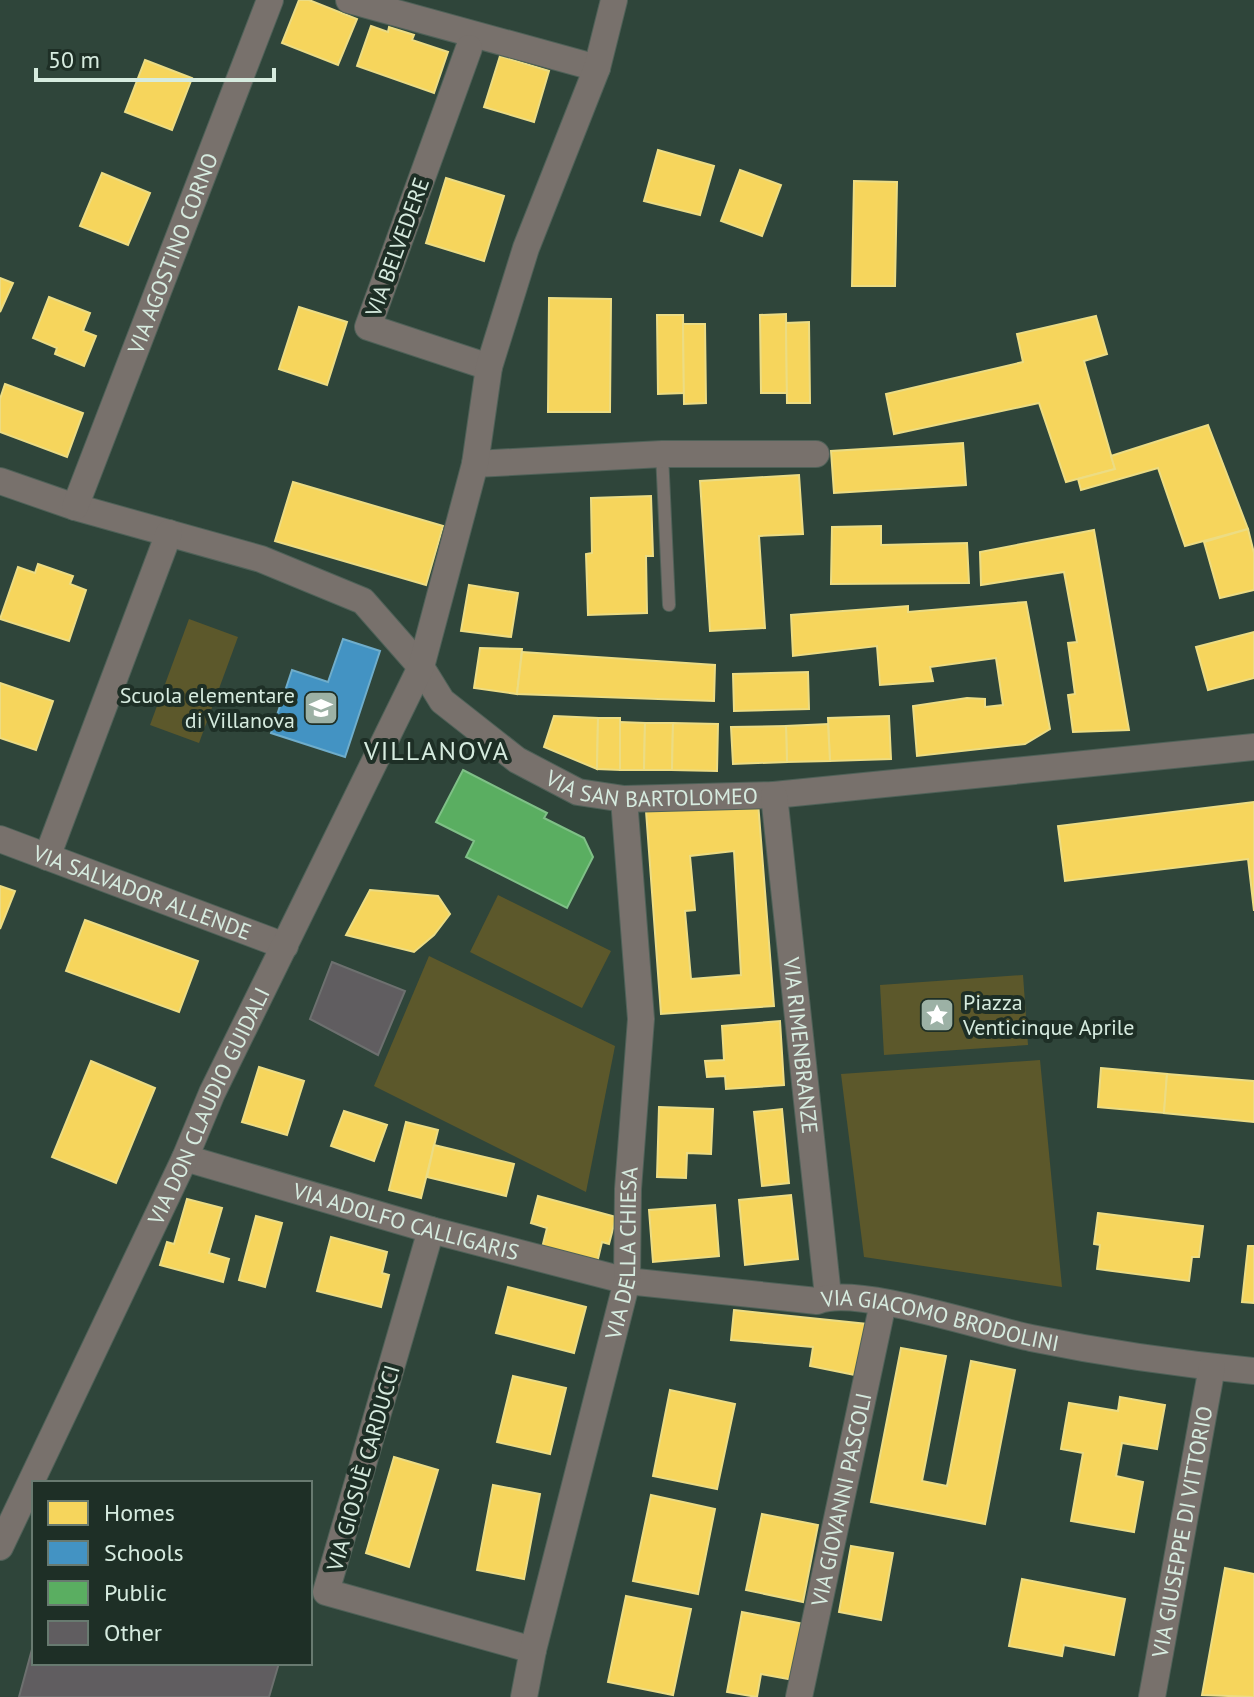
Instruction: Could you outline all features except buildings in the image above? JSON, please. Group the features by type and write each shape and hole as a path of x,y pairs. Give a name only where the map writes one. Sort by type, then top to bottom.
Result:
{"street":[{"name":"VIA AGOSTINO CORNO","path":"75,507 270,0"},
{"path":"421,667 475,464 489,367 526,248 597,68 614,0"},
{"path":"363,2 597,68"},
{"name":"VIA BELVEDERE","path":"469,48 368,327 489,367"},
{"path":"475,464 662,454 816,454"},
{"name":"VIA SAN BARTOLOMEO","path":"0,481 75,507 261,559 363,601 421,667 442,701 517,760 578,792 624,799 774,795 1254,747"},
{"path":"47,857 169,533"},
{"name":"VIA DON CLAUDIO GUIDALI","path":"0,1547 185,1158 212,1093 421,667"},
{"name":"VIA RIMENBRANZE","path":"774,795 828,1296"},
{"name":"VIA DELLA CHIESA","path":"524,1697 533,1650 627,1281 628,1189 641,1019 624,799"},
{"name":"VIA SALVADOR ALLENDE","path":"0,839 285,946"},
{"name":"VIA ADOLFO CALLIGARIS","path":"185,1158 431,1230 627,1281"},
{"name":"VIA GIOSUÈ CARDUCCI","path":"431,1230 326,1592 533,1650"},
{"name":"VIA GIACOMO BRODOLINI","path":"627,1281 817,1301 828,1296 883,1303 1032,1339 1254,1371"},
{"name":"VIA GIOVANNI PASCOLI","path":"799,1697 883,1303"},
{"name":"VIA GIUSEPPE DI VITTORIO","path":"1152,1697 1212,1367"}],"lane":[{"path":"662,454 669,605"}],"shaded area":[{"path":"189,619 238,637 199,743 150,725"},
{"path":"498,895 611,951 582,1008 470,952"},
{"path":"429,956 615,1046 586,1192 374,1086"},
{"path":"1023,975 1028,1045 884,1055 880,985"},
{"path":"1040,1060 1062,1287 864,1257 841,1074"}],"place":[{"name":"Scuola elementare di Villanova","path":"321,708"},
{"name":"Piazza Venticinque Aprile","path":"937,1015"}],"district":[{"name":"VILLANOVA","path":"437,751"}]}
